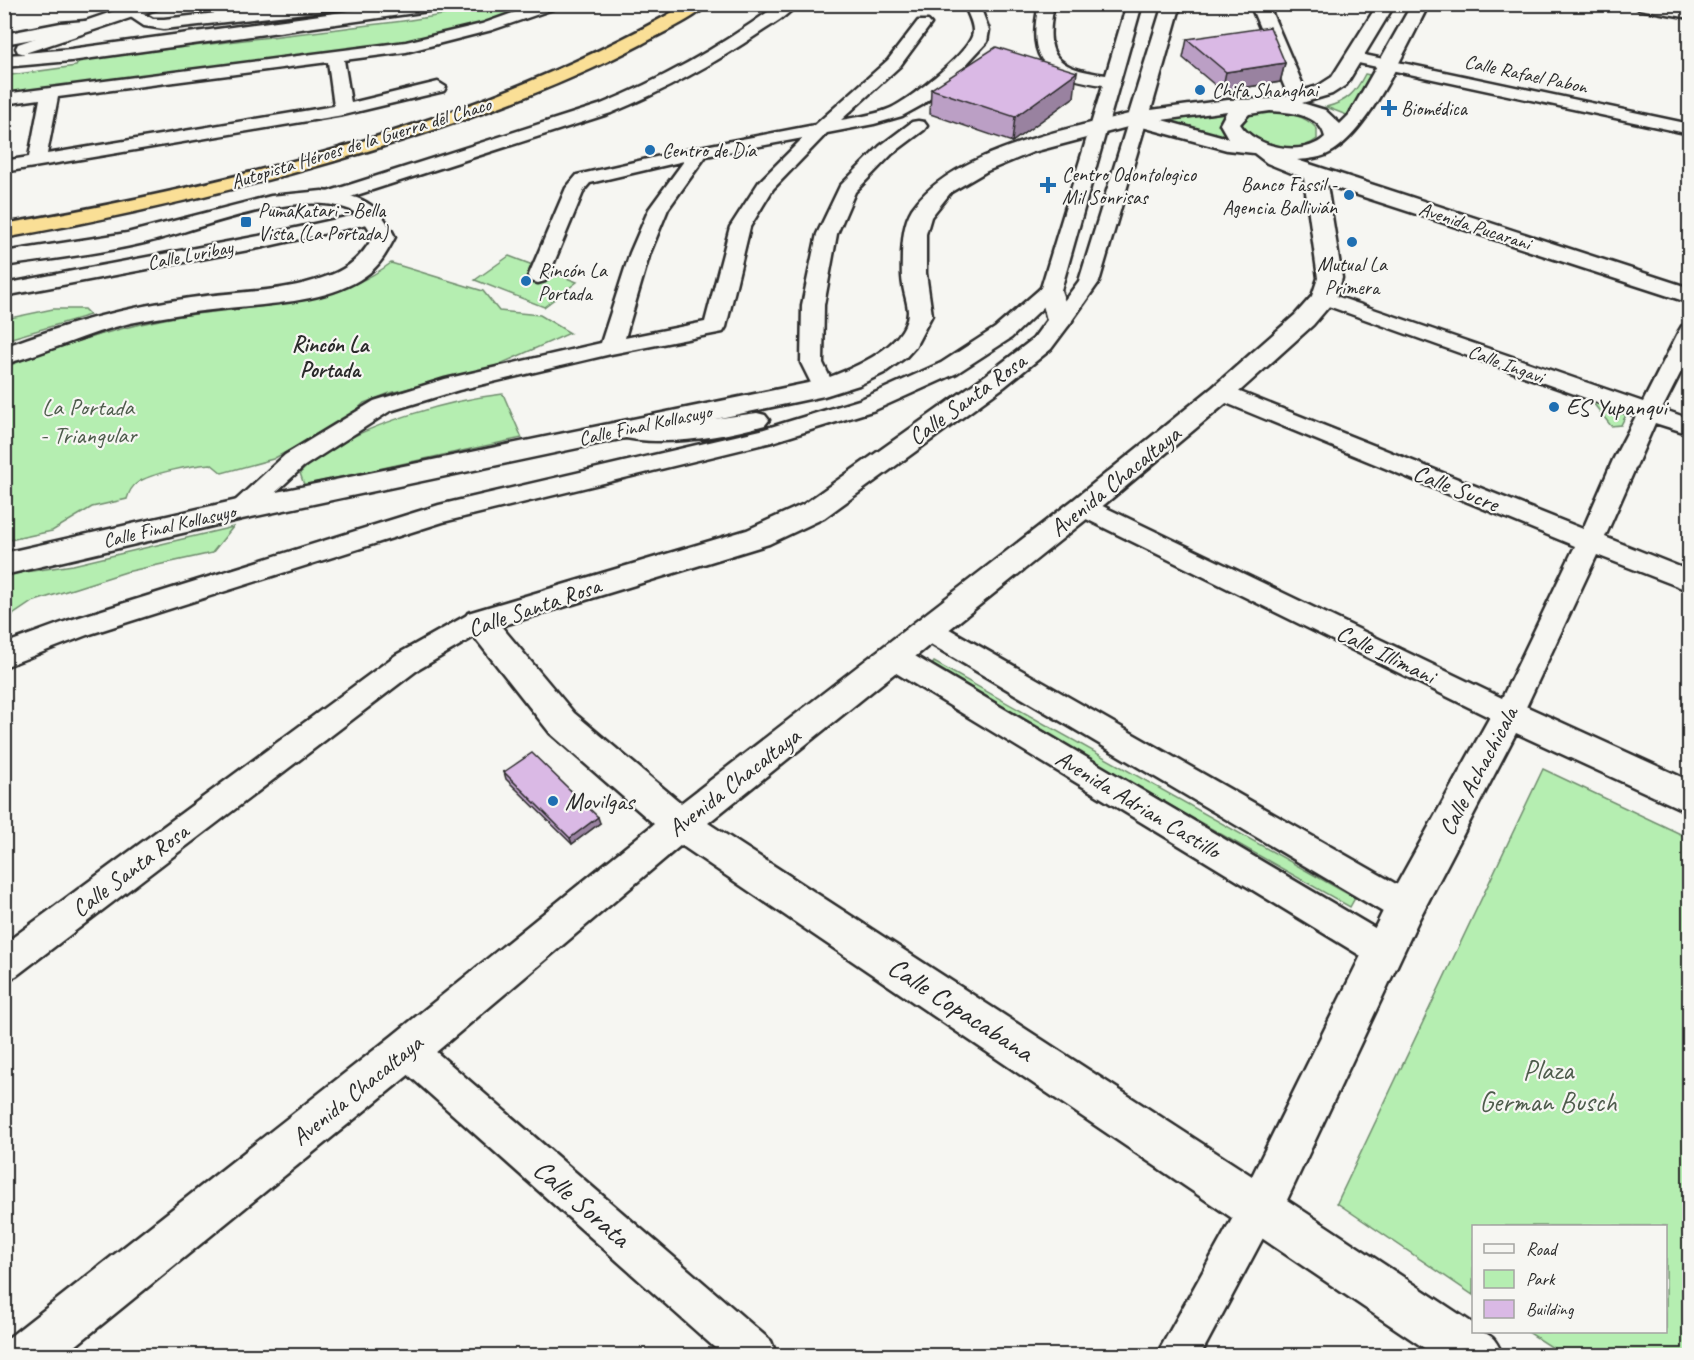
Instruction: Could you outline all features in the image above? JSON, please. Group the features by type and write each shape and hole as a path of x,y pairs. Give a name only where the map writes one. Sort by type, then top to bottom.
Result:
{"highway":[{"name":"Autopista Héroes de la Guerra del Chaco","path":"4,215 99,199 210,175 411,118 536,72 643,23 675,4"},
{"name":"Autopista Héroes de la Guerra del Chaco","path":"4,231 225,186 322,160 422,128 552,80 609,55 700,4"}],"street":[{"path":"4,59 85,26 154,4"},
{"path":"131,12 149,23 164,24 341,4"},
{"path":"4,59 71,56 443,4"},
{"path":"4,99 406,47 487,27 554,4"},
{"path":"328,198 605,110 648,93 790,4"},
{"path":"538,277 575,188 584,179 700,152 874,119 896,112 931,89 980,42 981,30 971,4"},
{"path":"1047,4 1041,26 1047,55 1052,64 1073,75 1113,81"},
{"path":"1059,321 1051,290 1136,4"},
{"path":"1138,119 1172,4"},
{"path":"1259,4 1298,97"},
{"path":"1269,105 1324,90 1339,81 1387,4"},
{"path":"1324,298 1330,278 1310,164 1357,118 1421,4"},
{"path":"1639,4 1689,14"},
{"path":"242,509 294,460 382,406 453,384 611,347 715,327 740,226 766,186 821,129 894,63 923,24"},
{"path":"4,39 61,28 85,26"},
{"path":"335,56 343,110"},
{"name":"Calle Rafael Pabon","path":"1355,58 1689,129"},
{"path":"4,167 343,110 438,87"},
{"path":"37,162 50,93"},
{"path":"1269,105 1304,110 1326,120 1336,134 1333,142"},
{"name":"Calle Final Kollasuyo","path":"4,564 242,509 824,388 867,371 887,360 907,342 920,315 914,284 914,233 922,210 938,190 958,176 1003,156 1066,135 1208,106 1269,105"},
{"name":"Avenida Pucarani","path":"1269,105 1238,112 1233,116 1230,124 1234,134 1260,148 1274,159 1310,164 1689,296"},
{"name":"Calle Final Kollasuyo","path":"1138,119 1227,144 1260,148"},
{"name":"Calle Santa Rosa","path":"4,965 406,663 479,621 758,537 814,511 995,381 1042,344 1089,282 1138,119"},
{"path":"824,388 812,363 813,305 827,234 847,190 886,150 918,126"},
{"path":"611,347 640,253 659,209 700,152"},
{"path":"4,259 116,242 273,202 308,198 347,201 363,207 374,217 384,237 380,250 369,262 350,275 320,287 290,294 216,302 129,316 72,332 4,356"},
{"name":"Calle Luribay","path":"4,290 259,242 374,217"},
{"name":"Calle Final Kollasuyo","path":"4,656 77,628 439,514 680,455 764,437 867,405 950,368 1002,333 1051,290"},
{"name":"Avenida Chacaltaya","path":"44,1349 680,824 1083,507 1222,393 1304,320 1324,298"},
{"name":"Calle Ingavi","path":"1324,298 1689,427"},
{"name":"Calle Achachicala","path":"1260,1208 1405,907 1509,714 1590,542 1625,460 1689,331"},
{"name":"Calle Sucre","path":"1222,393 1689,582"},
{"path":"620,430 639,434 666,434 867,405"},
{"name":"Calle Illimani","path":"1083,507 1509,714 1689,798"},
{"name":"Calle Copacabana","path":"479,621 562,723 680,824 1260,1208 1479,1356"},
{"name":"Avenida Adrian Castillo","path":"927,629 1405,907"},
{"name":"Avenida Adrian Castillo","path":"893,657 1383,951"},
{"name":"Calle Sorata","path":"407,1050 756,1356"},
{"path":"1177,1356 1260,1208"}],"green space":[{"path":"485,5 539,5 460,30 396,43 5,93 4,76 76,66 79,61 416,19"},
{"path":"1365,74 1370,75 1349,116 1326,107 1350,95"},
{"path":"1230,105 1224,113 1223,122 1238,144 1165,123 1163,118"},
{"path":"1262,112 1284,113 1306,120 1317,129 1317,139 1295,148 1278,148 1255,141 1241,127 1246,118"},
{"name":"Rincón La Portada","path":"509,256 577,282 544,307 475,280"},
{"name":"La Portada - Triangular","path":"391,263 483,291 499,311 540,315 570,333 491,368 390,393 364,403 346,420 273,459 222,473 211,464 162,473 143,479 130,490 127,499 92,507 52,531 5,541 5,367 70,344 136,325 181,316 263,307 317,297 367,278"},
{"name":"La Portada - Triangular","path":"53,309 84,309 90,315 5,340 5,319"},
{"path":"503,394 522,438 304,485 300,473 324,452 343,441 411,414"},
{"path":"1590,399 1626,415 1621,425 1611,426"},
{"path":"233,527 212,553 126,572 32,602 5,620 5,575 73,565"},
{"path":"934,662 1355,898 1350,907 929,669"},
{"name":"Plaza German Busch","path":"1543,769 1689,838 1689,1355 1564,1355 1530,1333 1667,1333 1667,1225 1472,1225 1472,1294 1337,1203"}],"building":[{"path":"1270,27 1285,63 1226,72 1187,39"},
{"path":"996,47 1077,72 1015,117 931,89"},
{"name":"Movilgas","path":"532,753 598,817 570,838 504,772"}],"place":[{"name":"Chifa Shanghai","path":"1200,90"},
{"name":"Biomédica","path":"1389,108"},
{"name":"Centro de Día","path":"650,150"},
{"name":"Centro Odontologico Mil Sonrisas","path":"1048,185"},
{"name":"Banco Fassil - Agencia Ballivián","path":"1349,195"},
{"name":"PumaKatari - Bella Vista (La Portada)","path":"246,222"},
{"name":"Mutual La Primera","path":"1352,242"},
{"name":"Rincón La Portada","path":"526,281"},
{"name":"ES Yupanqui","path":"1554,407"},
{"name":"Movilgas","path":"553,801"}],"district":[{"name":"Rincón La Portada","path":"330,358"}]}
